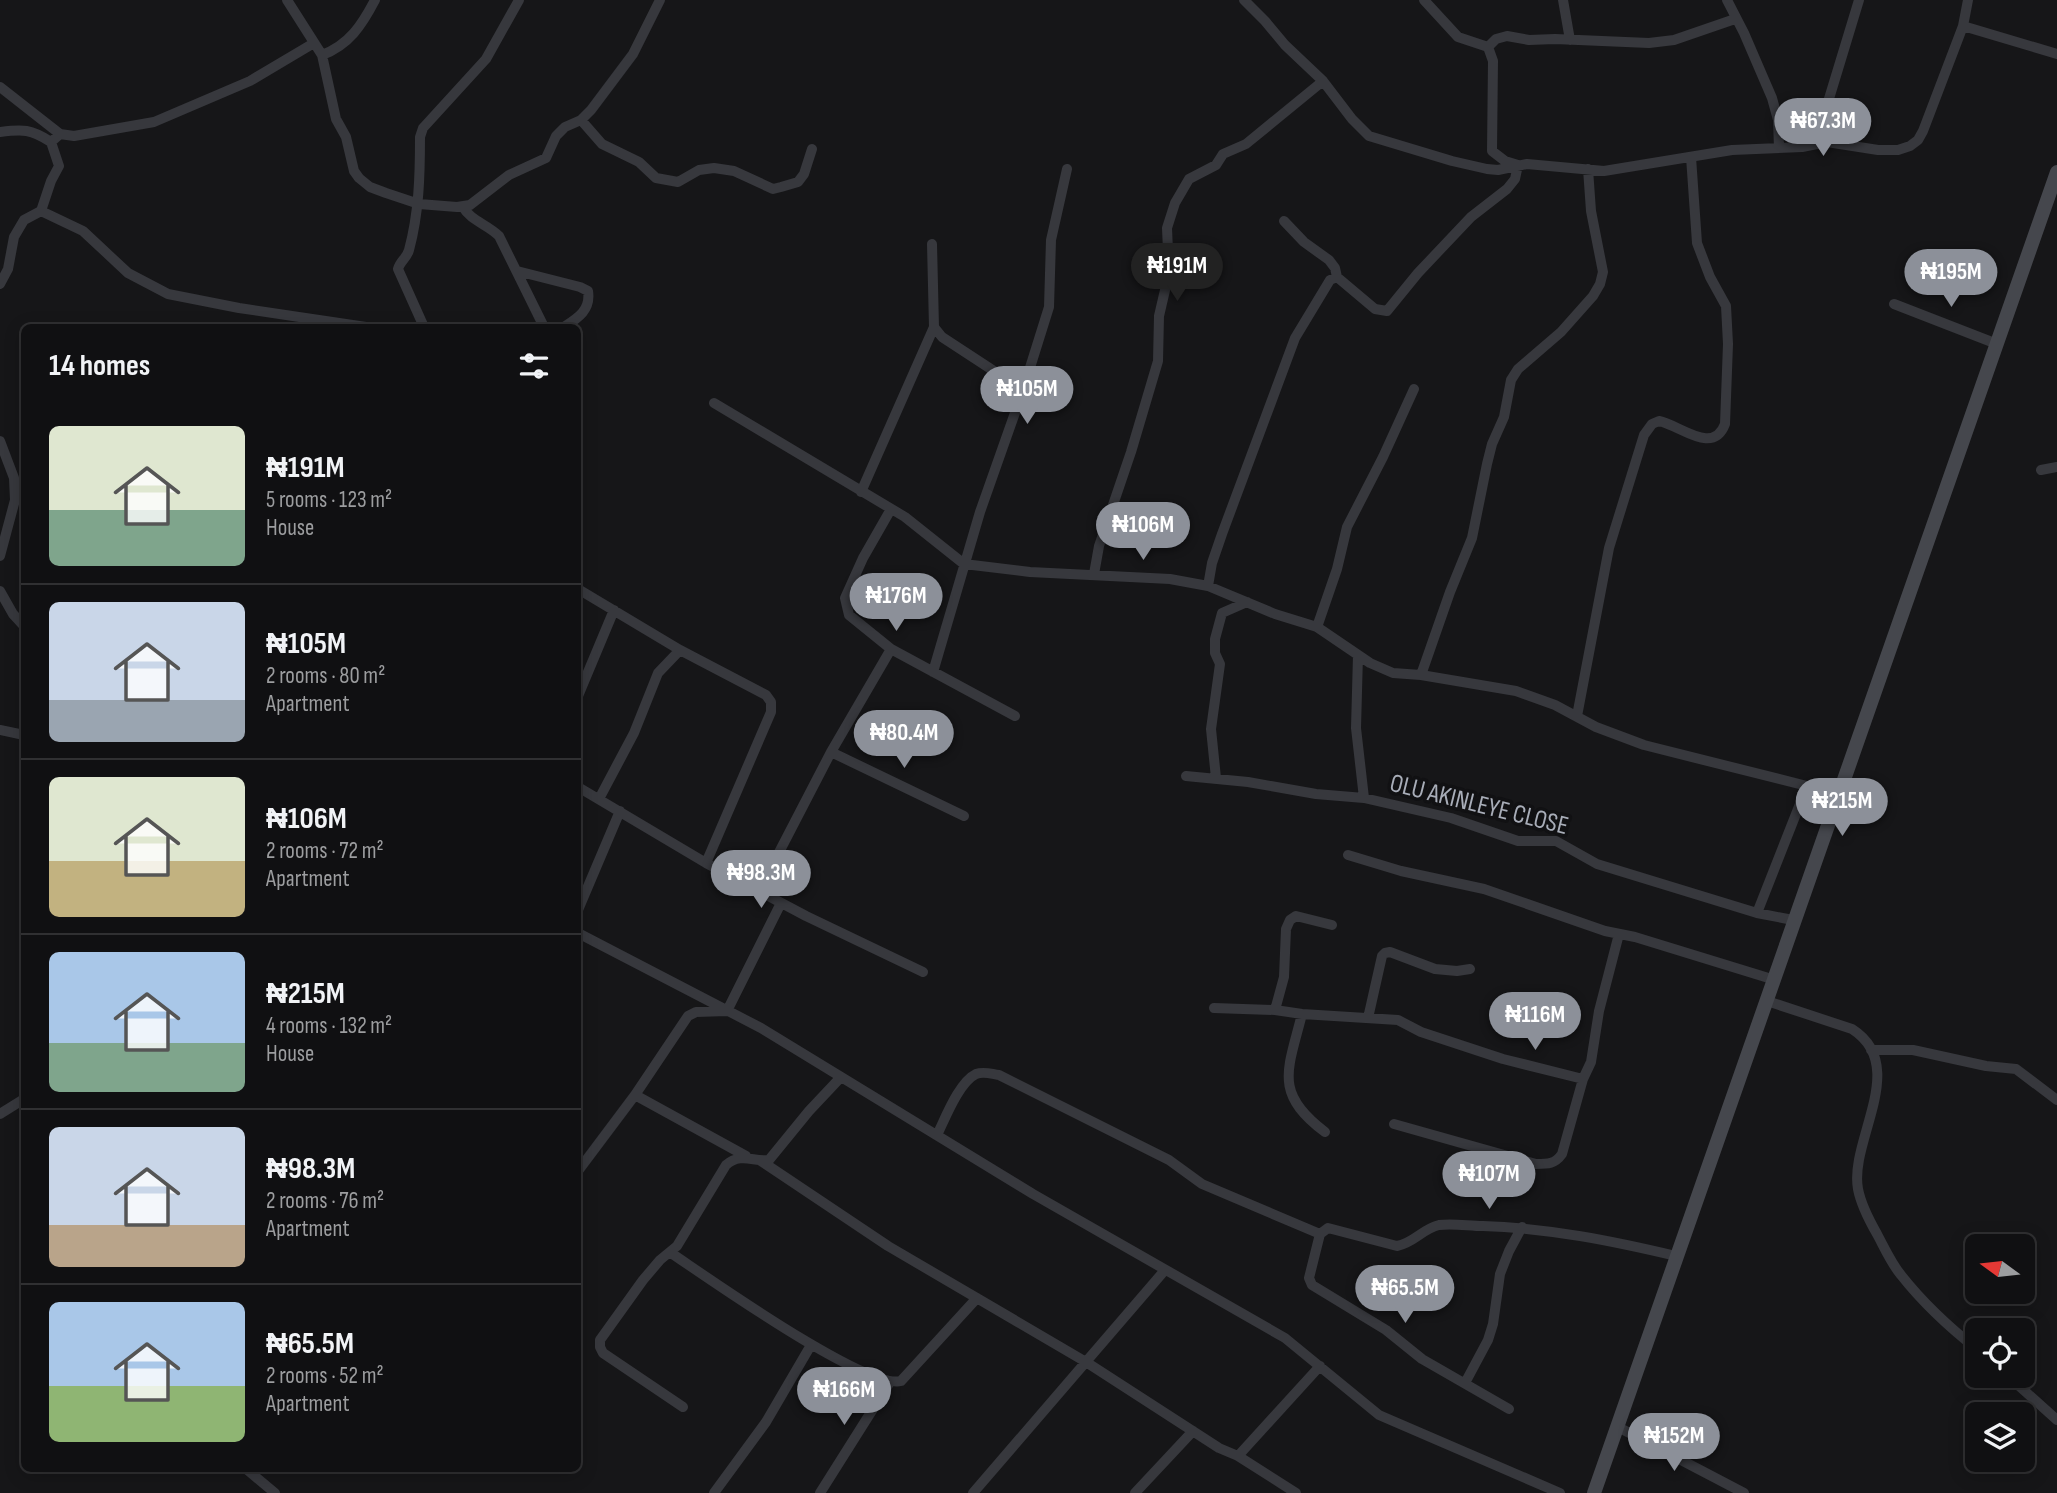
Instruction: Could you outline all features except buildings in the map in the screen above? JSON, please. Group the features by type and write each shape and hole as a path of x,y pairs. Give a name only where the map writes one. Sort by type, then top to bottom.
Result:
{"main road":[{"path":"1594,1493 1775,980 1793,920 2054,189 2057,172"}],"street":[{"path":"286,0 321,55 336,119 346,137 354,171 370,187 419,204 463,206 482,197 509,175 546,158 556,136 565,127 581,120 633,54 660,0"},
{"path":"321,55 336,50 347,42 375,0"},
{"path":"423,324 398,269 408,255 419,204 420,137 423,128 486,58 519,0"},
{"path":"1244,0 1323,81 1352,120 1375,138 1486,169 1499,170 1518,165"},
{"path":"1424,0 1458,37 1488,47"},
{"path":"1563,0 1570,40"},
{"path":"1727,0 1772,98 1779,148"},
{"path":"1818,144 1821,125 1859,0"},
{"path":"1488,47 1493,61 1492,151 1505,161 1518,165 1604,171 1732,150 1827,142 1878,150 1898,150 1918,140 1963,26 1968,0"},
{"path":"1488,47 1496,39 1507,36 1529,40 1649,43 1674,40 1735,19"},
{"path":"1963,26 2057,54"},
{"path":"0,87 60,134 74,136 154,122 250,81 314,43"},
{"path":"1094,574 1099,546 1131,453 1158,361 1159,316 1169,273 1167,228 1175,202 1189,179 1216,165 1223,154 1246,144 1323,81"},
{"path":"581,120 603,144 639,162 656,178 678,182 699,170 714,168 734,171 773,189 798,182 804,174 811,149"},
{"path":"0,132 23,129 40,134 51,142 59,166 41,211 24,220 14,237 8,269 0,284"},
{"path":"51,142 60,134"},
{"path":"1577,716 1609,548 1644,435 1659,421 1695,437 1709,438 1723,432 1725,424 1728,344 1726,306 1710,277 1697,243 1691,157"},
{"path":"1284,221 1304,242 1328,260 1335,268 1337,277 1375,309 1387,311 1418,273 1471,217 1516,179 1518,165"},
{"path":"933,672 964,564 1049,307 1051,240 1067,169"},
{"path":"1421,675 1472,538 1487,464 1492,444 1504,417 1511,380 1518,369 1561,332 1593,296 1600,284 1603,272 1591,211 1588,169"},
{"path":"463,206 474,220 491,227 499,236 543,324"},
{"path":"41,211 83,231 128,274 168,294 346,324"},
{"path":"861,492 933,327 932,244"},
{"path":"517,271 580,287 588,292 589,302 582,315 568,324"},
{"path":"1208,586 1218,544 1295,338 1330,281 1337,277"},
{"path":"1894,304 1997,344"},
{"path":"933,327 942,337 1023,390"},
{"path":"1317,626 1338,569 1347,527 1414,389"},
{"path":"714,403 891,509 964,564 1030,572 1170,579 1208,586 1275,614 1317,626 1358,655 1393,673 1516,691 1644,745 1807,786 1841,790"},
{"path":"0,442 14,478 15,500 0,556"},
{"path":"2040,470 2057,467"},
{"path":"891,509 863,558 845,598 849,615 891,649 1015,716"},
{"path":"0,591 21,623"},
{"path":"581,591 680,650 766,695 771,702 771,712 706,863"},
{"path":"1216,778 1211,729 1220,664 1215,653 1215,639 1222,612 1247,602"},
{"path":"581,689 614,610"},
{"path":"759,891 831,752 891,649"},
{"path":"599,799 634,733 658,673 680,650"},
{"path":"1358,655 1356,728 1364,798"},
{"path":"0,730 21,734"},
{"path":"831,752 964,816"},
{"name":"OLU AKINLEYE CLOSE","path":"1186,776 1364,798 1440,815 1518,841 1556,841 1597,864 1757,913 1793,920"},
{"path":"1757,913 1807,786"},
{"path":"581,789 706,863 923,972"},
{"path":"581,903 620,811"},
{"path":"1348,855 1401,871 1483,889 1619,934 1775,980"},
{"path":"727,1011 781,903"},
{"path":"1275,1010 1284,977 1286,929 1290,920 1296,916 1332,925"},
{"path":"1394,1124 1536,1164 1557,1161 1562,1154 1583,1080 1591,1062 1599,1011 1619,934"},
{"path":"581,935 761,1028 1165,1270 1285,1338 1379,1415 1560,1493"},
{"path":"1368,1018 1382,956 1385,953 1390,952 1443,971 1470,969"},
{"path":"1767,1001 1852,1029 1862,1036 1871,1050 1877,1088 1856,1169 1862,1204 1899,1274 1923,1301 1965,1338"},
{"path":"1214,1008 1398,1020 1421,1032 1503,1059 1583,1080"},
{"path":"581,1167 635,1095 688,1016 696,1012 727,1011"},
{"path":"1302,1014 1288,1069 1290,1094 1305,1116 1325,1132"},
{"path":"1871,1050 1913,1049 1986,1066 2017,1069 2057,1100"},
{"path":"937,1135 962,1087 974,1075 985,1072 999,1075 1169,1160 1202,1184 1320,1234"},
{"path":"761,1161 769,1160 841,1077"},
{"path":"635,1095 761,1161 888,1246 1086,1362 1219,1448 1296,1493"},
{"path":"0,1114 21,1101"},
{"path":"683,1407 603,1353 600,1340 625,1303 660,1260 677,1246 720,1172 732,1160 747,1156"},
{"path":"1509,1409 1422,1359 1386,1329 1312,1285 1309,1279 1320,1234 1328,1228 1396,1246 1408,1244 1425,1230 1441,1225 1522,1227 1676,1256"},
{"path":"1465,1383 1488,1340 1500,1274 1522,1227"},
{"path":"671,1253 811,1345 890,1382 901,1381 978,1298"},
{"path":"972,1493 1165,1270"},
{"path":"714,1493 766,1422 811,1345"},
{"path":"1238,1457 1320,1366"},
{"path":"826,1491 890,1382"},
{"path":"2022,1388 2057,1419"},
{"path":"1618,1427 1744,1493"},
{"path":"1135,1493 1193,1431"},
{"path":"250,1472 275,1493"}]}
